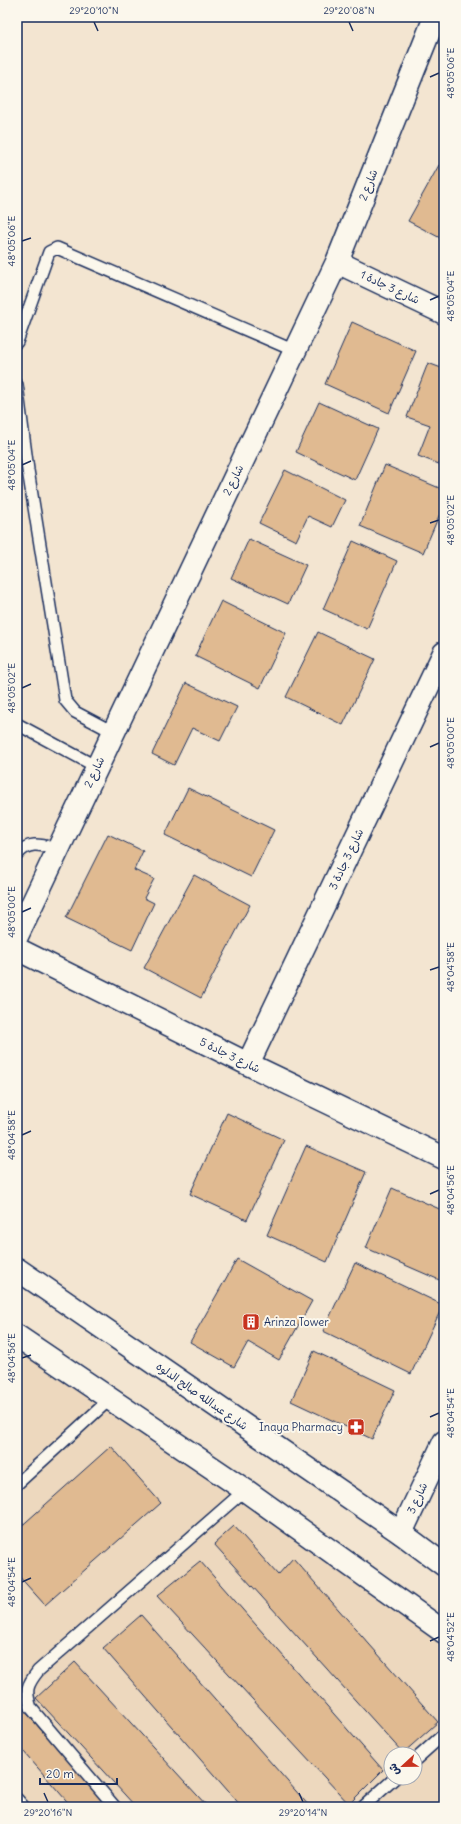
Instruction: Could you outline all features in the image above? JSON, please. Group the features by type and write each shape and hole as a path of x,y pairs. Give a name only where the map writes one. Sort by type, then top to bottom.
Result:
{"street":[{"name":"شارع 2","path":"17,936 337,262 435,17"},
{"name":"شارع 3 جادة 1","path":"337,262 444,313"},
{"name":"شارع 3 جادة 3","path":"248,1064 444,653"},
{"name":"شارع 3 جادة 5","path":"17,949 248,1064 444,1158"},
{"name":"شارع عبدالله صالح الدلوه","path":"17,1269 401,1533 444,1565"},
{"path":"17,1336 245,1490 444,1632"},
{"name":"شارع 3","path":"401,1533 444,1442"}],"lane":[{"path":"17,342 49,252 57,248 295,351"},
{"path":"17,385 28,470 66,700 75,712 113,732"},
{"path":"17,724 97,767"},
{"path":"17,855 21,849 34,844 58,849"},
{"path":"17,1484 110,1399"},
{"path":"115,1807 31,1708 26,1695 29,1682 38,1671 245,1490"},
{"path":"423,1753 444,1734"},
{"path":"363,1807 387,1786"},
{"path":"17,1799 24,1807"}],"shaded area":[{"path":"17,1337 444,1634 444,1807 17,1807"}],"building":[{"path":"439,165 444,168 444,240 408,221"},
{"path":"352,322 416,351 389,413 325,384"},
{"path":"428,363 444,369 444,466 418,456 430,425 407,417"},
{"path":"319,402 378,429 355,480 296,452"},
{"path":"385,465 444,490 444,504 423,553 360,526"},
{"path":"285,470 345,500 332,527 308,516 296,541 259,523"},
{"path":"249,539 306,565 288,604 231,578"},
{"path":"353,541 397,561 367,629 323,609"},
{"path":"221,601 286,633 260,688 195,656"},
{"path":"318,632 375,659 343,725 286,697"},
{"path":"186,683 237,707 220,741 192,728 174,765 152,754"},
{"path":"188,788 274,830 251,877 165,835"},
{"path":"108,834 143,851 134,870 154,879 144,898 154,903 132,950 66,918"},
{"path":"194,875 250,905 201,998 144,968"},
{"path":"227,1113 284,1140 247,1220 190,1194"},
{"path":"306,1146 366,1172 327,1262 267,1235"},
{"path":"392,1188 444,1211 444,1282 366,1248"},
{"name":"Arinza Tower","path":"237,1259 312,1301 279,1360 248,1342 234,1367 190,1342"},
{"path":"355,1263 443,1305 411,1374 323,1331"},
{"path":"314,1351 395,1390 372,1439 291,1401"},
{"path":"111,1446 161,1503 45,1605 17,1574 17,1530"},
{"path":"234,1526 278,1575 293,1558 438,1722 411,1746 397,1746 214,1544"},
{"path":"200,1561 383,1770 349,1804 157,1596"},
{"path":"141,1615 310,1807 242,1807 103,1648"},
{"path":"75,1662 208,1807 136,1807 36,1698"},
{"path":"17,1702 108,1807 72,1807 17,1744"}],"place":[{"name":"Arinza Tower","path":"251,1322"},
{"name":"Inaya Pharmacy","path":"356,1427"}]}
